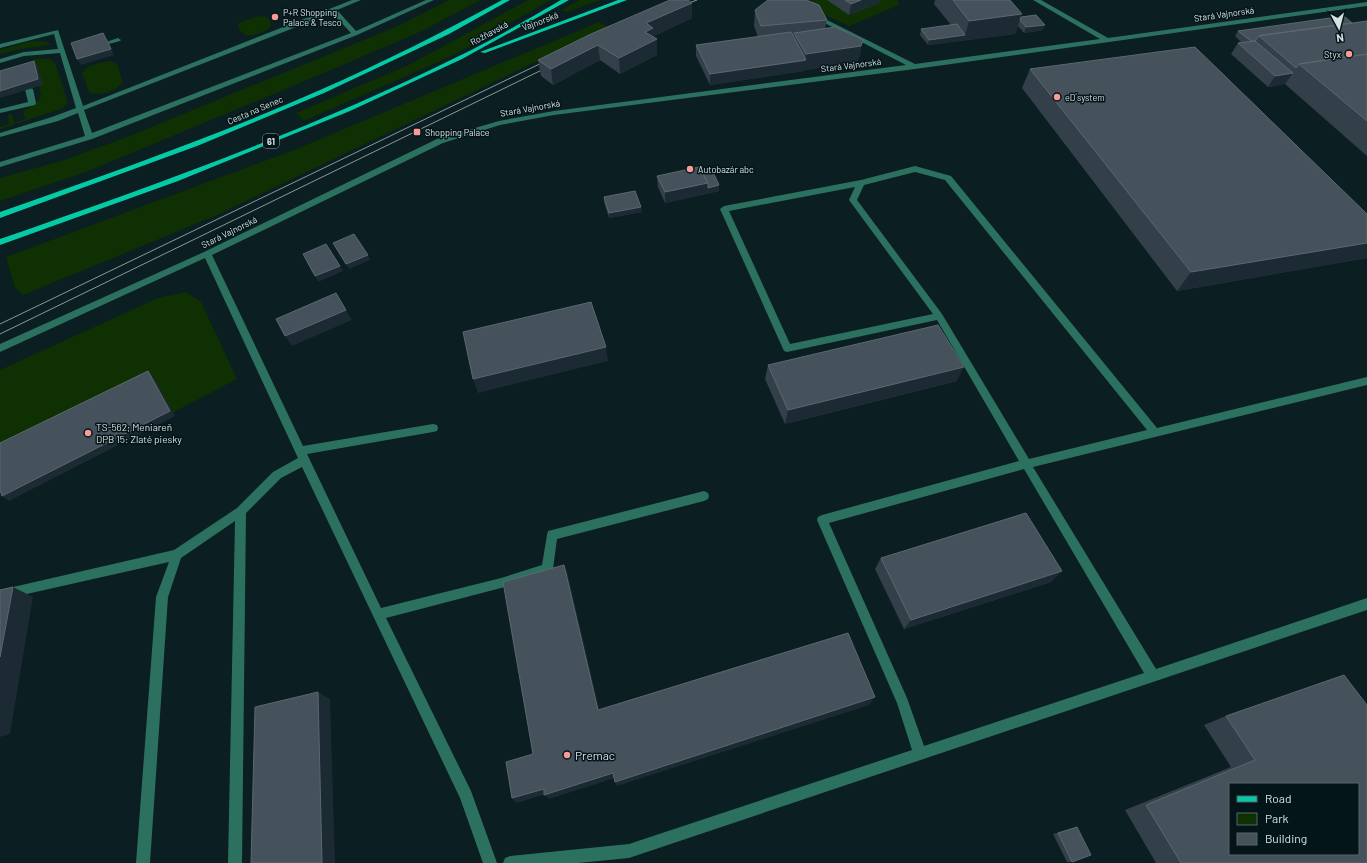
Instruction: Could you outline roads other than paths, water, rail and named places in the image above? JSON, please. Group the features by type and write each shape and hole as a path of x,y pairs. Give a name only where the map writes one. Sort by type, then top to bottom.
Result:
{"main road":[{"name":"Cesta na Senec","path":"0,215 169,154 252,122 355,77 431,41 508,0"},
{"name":"Rožňavská","path":"418,78 500,38 566,0"},
{"name":"Vajnorská","path":"418,78 624,0"},
{"name":"61","path":"0,242 88,211 242,152 418,78"}],"street":[{"path":"0,135 80,109 358,0"},
{"path":"0,165 89,137 355,34 431,0"},
{"path":"1036,0 1107,40"},
{"name":"Stará Vajnorská","path":"0,348 207,254 440,141 499,123 554,113 915,67 1367,4"},
{"path":"333,10 355,34"},
{"path":"805,11 915,67"},
{"path":"0,46 56,31 65,53 89,137"},
{"path":"109,42 118,40"},
{"path":"0,61 24,54 65,53"},
{"path":"24,54 26,62"},
{"path":"0,111 32,102 29,89"},
{"path":"939,316 787,348 724,209 861,182 915,169 948,178 1154,432"},
{"path":"861,182 853,200 939,316 1153,676"},
{"path":"207,254 302,456 466,796 490,863"},
{"path":"920,754 902,702 822,520 1026,464 1367,380"},
{"path":"0,595 177,555 241,511 277,475 302,456 433,428"},
{"path":"379,614 501,583 547,569 552,535 704,496"},
{"path":"235,863 241,511"},
{"path":"142,863 162,597 177,555"},
{"path":"510,863 593,858 629,851 1367,604"}],"tram line":[{"path":"681,6 697,0"},
{"path":"0,324 550,59"},
{"path":"0,334 550,66"}],"place":[{"name":"P+R Shopping Palace & Tesco","path":"275,17"},
{"name":"Styx","path":"1349,54"},
{"name":"eD´system","path":"1057,97"},
{"name":"Shopping Palace","path":"417,132"},
{"name":"Autobazár abc","path":"690,169"},
{"name":"TS-562; Meniareň DPB 15: Zlaté piesky","path":"88,433"},
{"name":"Premac","path":"567,755"}]}
